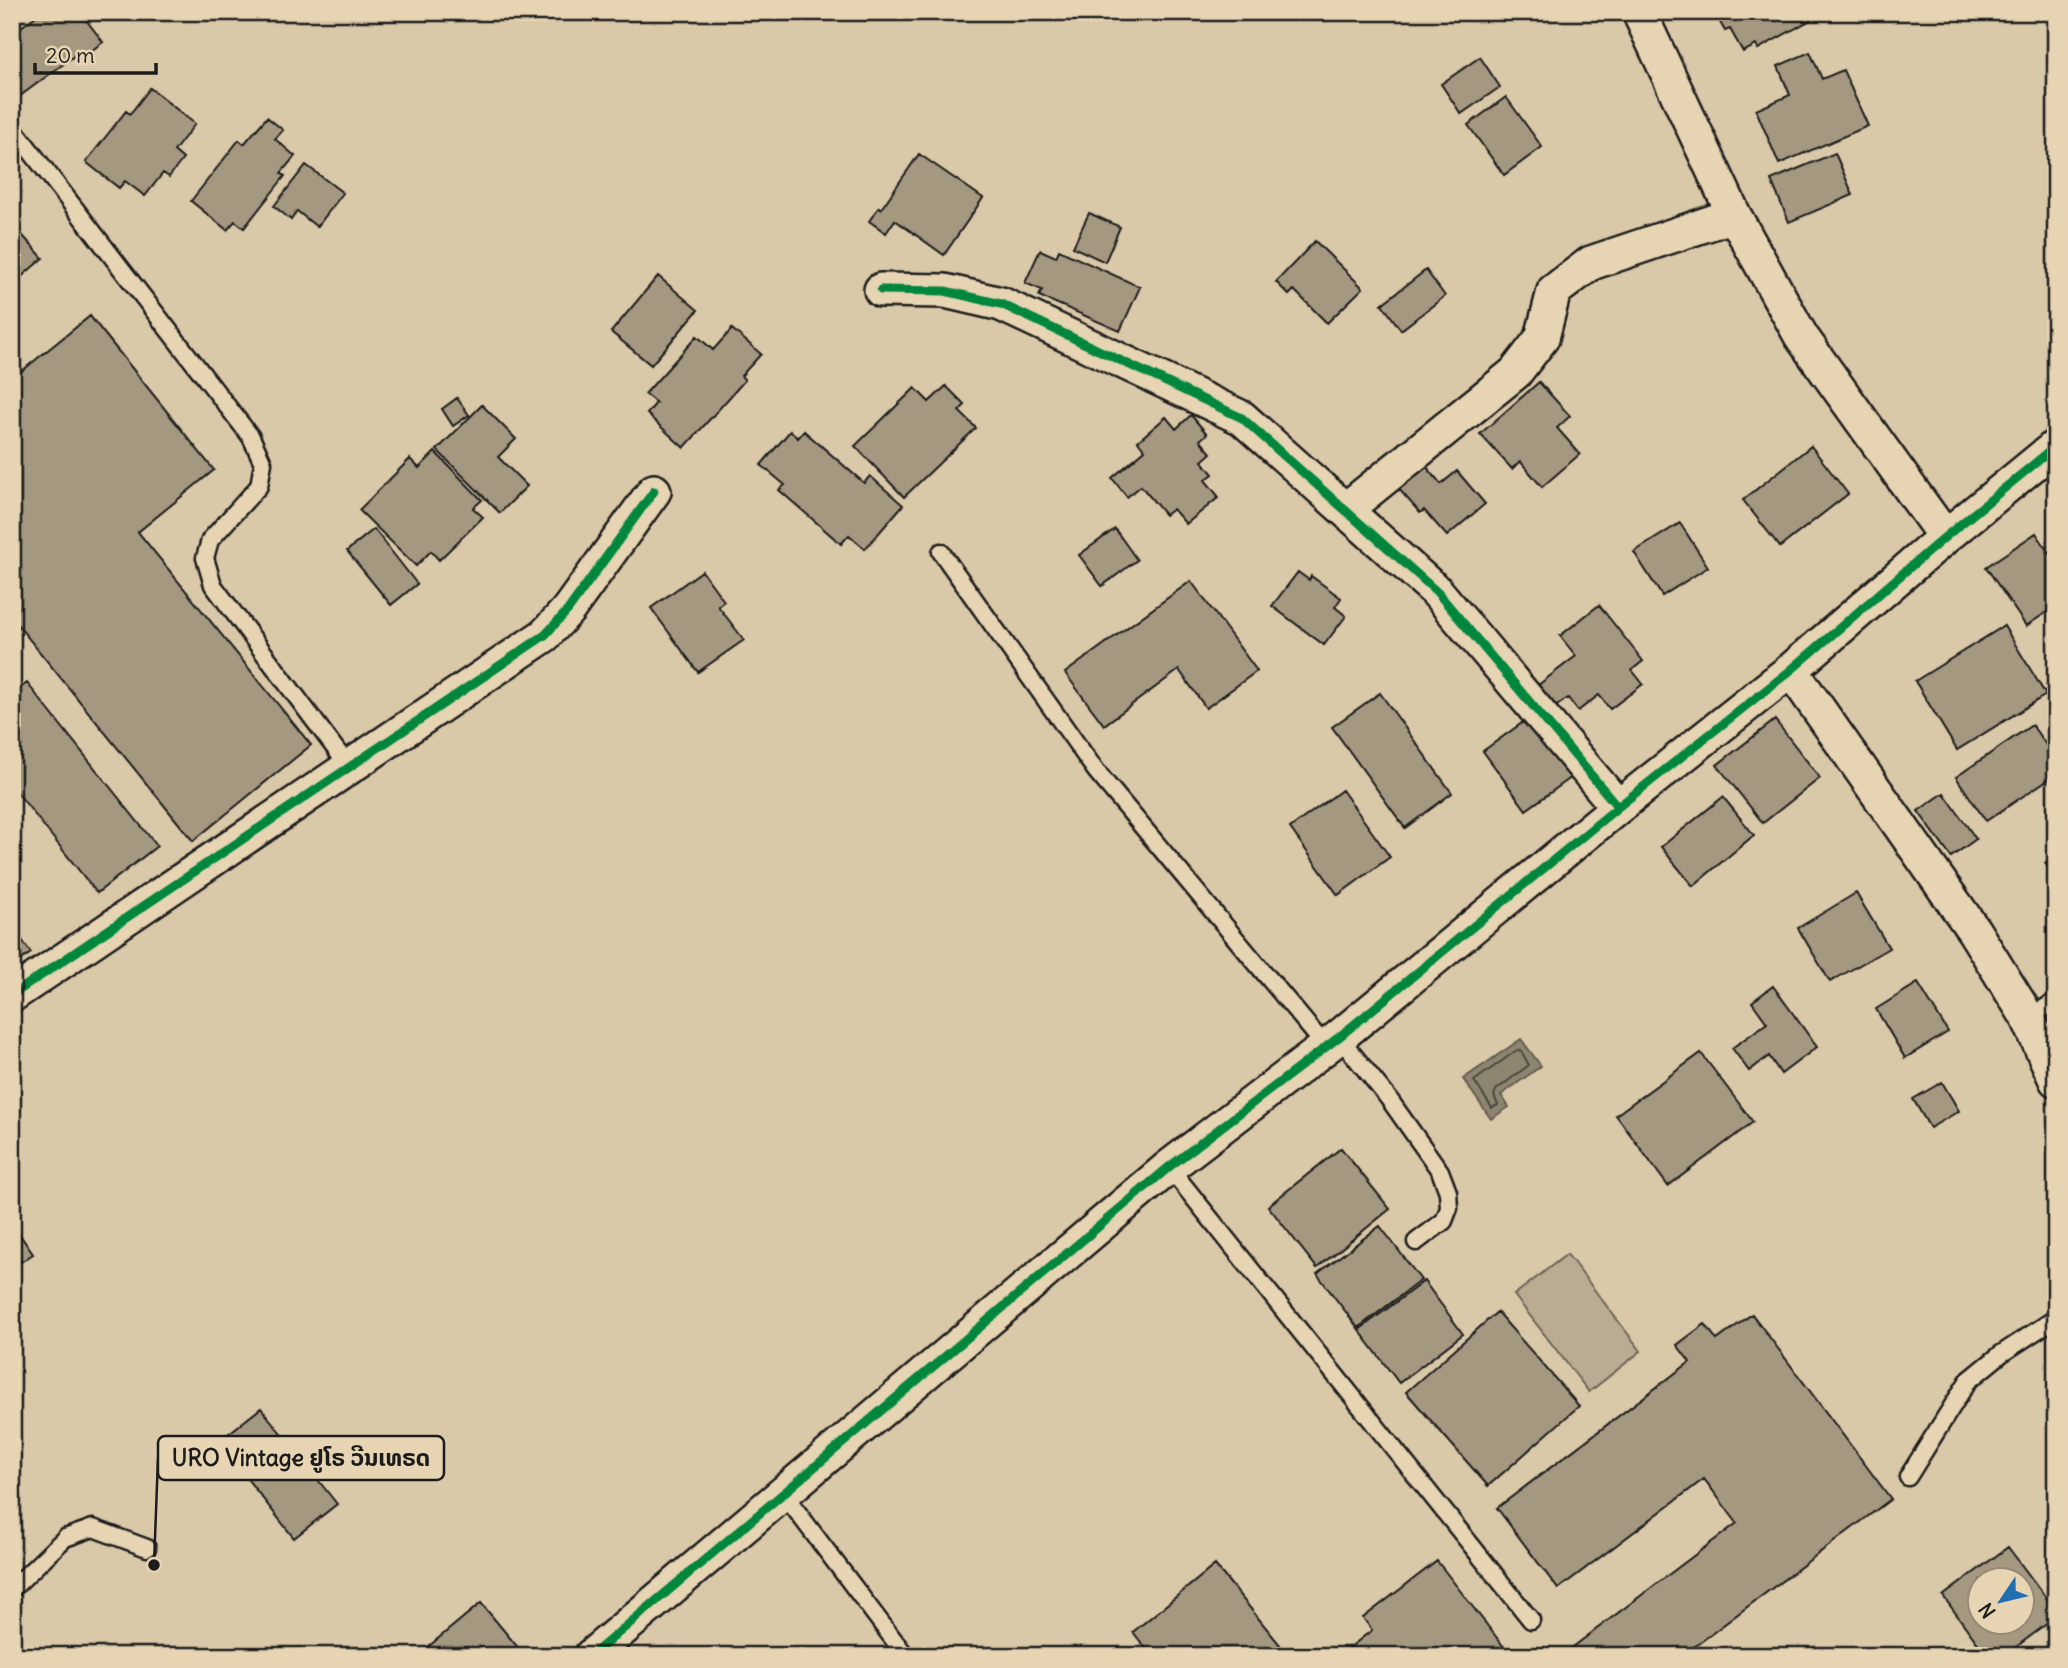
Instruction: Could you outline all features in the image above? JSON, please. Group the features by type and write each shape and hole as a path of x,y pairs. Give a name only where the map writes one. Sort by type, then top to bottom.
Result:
{"street":[{"path":"1639,12 1734,215 1801,336 1945,537"},
{"path":"1345,510 1515,373 1542,338 1554,291 1591,263 1734,215"},
{"path":"881,290 945,291 1001,304 1242,418 1437,592 1618,807"},
{"path":"591,1656 1169,1167 1332,1042 1618,807 1791,670 1945,537 2056,446"},
{"path":"12,995 545,635 568,610 654,491"},
{"path":"1791,670 1974,931 2028,1018 2056,1080"}],"lane":[{"path":"16,132 251,437 263,463 259,486 210,540 205,558 209,572 213,585 349,767"},
{"path":"941,552 1096,771 1332,1042 1389,1099 1440,1171 1448,1192 1449,1208 1444,1221 1416,1242"},
{"path":"2028,1018 2056,1001"},
{"path":"1169,1167 1531,1620"},
{"path":"1908,1477 1968,1381 2001,1354 2056,1318"},
{"path":"783,1493 906,1656"},
{"path":"12,1590 65,1538 93,1528 147,1548"}],"shaded area":[{"path":"1567,1254 1641,1351 1589,1392 1514,1295"}],"water":[{"path":"1521,1039 1541,1066 1501,1095 1509,1107 1491,1119 1463,1079"}],"building":[{"path":"41,12 80,12 103,42 84,56 81,51 12,102 12,34"},
{"path":"1714,12 1811,12 1814,18 1758,49 1756,45 1743,52 1730,29 1725,31"},
{"path":"1810,52 1822,79 1843,70 1868,126 1779,164 1756,110 1790,95 1778,66"},
{"path":"1480,57 1500,87 1461,114 1441,84"},
{"path":"150,88 195,124 174,151 183,159 169,177 163,173 145,196 125,181 119,188 86,162 126,111 130,114"},
{"path":"1506,97 1542,147 1504,175 1468,125"},
{"path":"267,117 283,130 275,139 295,156 281,173 285,176 244,228 235,221 227,230 191,201 239,140 244,144"},
{"path":"1835,153 1853,195 1789,222 1771,180"},
{"path":"919,154 983,198 944,255 895,220 886,233 869,221 879,207 881,209"},
{"path":"306,165 343,193 317,227 297,211 291,220 274,206"},
{"path":"1089,213 1120,227 1105,262 1073,247"},
{"path":"12,224 43,258 12,285"},
{"path":"1315,241 1363,288 1327,323 1294,290 1289,295 1276,282"},
{"path":"1040,250 1056,257 1059,250 1140,287 1120,331 1039,296 1042,290 1025,283"},
{"path":"1426,270 1445,296 1401,330 1382,304"},
{"path":"658,276 698,310 651,365 611,332"},
{"path":"90,316 214,470 138,532 311,745 193,841 12,618 12,379"},
{"path":"732,329 761,354 741,376 745,380 684,448 647,414 656,403 645,394 697,336 713,350"},
{"path":"1539,382 1570,416 1557,428 1580,454 1542,487 1520,461 1512,469 1480,434"},
{"path":"946,386 965,405 959,411 976,428 904,497 855,446 915,388 929,402"},
{"path":"457,398 469,415 453,426 442,409"},
{"path":"482,405 516,439 498,457 527,486 500,513 437,450"},
{"path":"1191,415 1207,434 1200,440 1211,453 1202,461 1213,474 1205,480 1219,497 1186,524 1173,509 1165,515 1141,486 1127,497 1112,478 1145,450 1138,441 1166,417 1176,429"},
{"path":"790,431 798,438 804,431 864,483 870,476 903,505 865,549 849,535 841,544 779,490 785,485 761,465"},
{"path":"1811,446 1848,494 1780,547 1743,500"},
{"path":"435,452 482,500 473,508 483,517 439,560 431,551 416,566 359,510 410,459 419,468"},
{"path":"1425,465 1441,484 1457,471 1485,504 1447,536 1424,510 1420,513 1398,488"},
{"path":"1680,523 1708,567 1662,596 1634,552"},
{"path":"374,529 417,584 391,605 347,551"},
{"path":"1115,529 1137,560 1102,586 1079,555"},
{"path":"2036,533 2056,563 2056,606 2026,626 1986,567"},
{"path":"702,571 724,601 718,606 744,640 698,672 651,608"},
{"path":"1298,572 1309,580 1311,576 1341,598 1335,607 1346,616 1324,645 1272,606"},
{"path":"1191,581 1257,671 1206,708 1179,670 1104,725 1065,673"},
{"path":"1599,605 1643,661 1632,670 1643,684 1610,709 1599,695 1578,711 1568,698 1554,708 1537,686 1576,656 1560,636"},
{"path":"2004,626 2046,695 1957,750 1915,681"},
{"path":"27,683 157,846 97,893 12,786 12,694"},
{"path":"1380,693 1452,793 1405,828 1332,727"},
{"path":"1529,718 1572,777 1526,810 1483,751"},
{"path":"1775,720 1820,778 1763,823 1717,765"},
{"path":"2032,725 2056,759 2056,774 1986,821 1956,777"},
{"path":"1342,790 1390,857 1338,895 1290,828"},
{"path":"1944,793 1976,839 1951,857 1918,811"},
{"path":"1723,797 1754,835 1693,886 1661,847"},
{"path":"2056,856 2056,878 2045,863"},
{"path":"1856,893 1889,948 1830,982 1798,928"},
{"path":"12,926 31,953 12,966"},
{"path":"1918,983 1948,1032 1905,1058 1876,1009"},
{"path":"1773,986 1817,1047 1781,1074 1769,1056 1749,1071 1732,1048 1767,1023 1752,1002"},
{"path":"1701,1053 1753,1122 1668,1186 1616,1115"},
{"path":"1942,1082 1959,1111 1930,1128 1913,1099"},
{"path":"1341,1148 1390,1209 1317,1268 1268,1206"},
{"path":"12,1223 33,1254 12,1268"},
{"path":"1380,1226 1421,1280 1358,1328 1317,1274"},
{"path":"1424,1281 1463,1334 1399,1383 1359,1330"},
{"path":"1497,1312 1579,1406 1488,1486 1406,1392"},
{"path":"1752,1314 1891,1499 1682,1656 1561,1656 1737,1523 1704,1479 1558,1589 1497,1508 1690,1362 1677,1345 1705,1324 1717,1340"},
{"path":"261,1408 337,1504 294,1538 218,1442"},
{"path":"2008,1547 2022,1566 1983,1566"},
{"path":"1437,1561 1511,1656 1339,1656 1372,1630 1363,1618"},
{"path":"1215,1565 1289,1656 1152,1656 1133,1632"},
{"path":"1966,1579 1966,1627 1943,1596"},
{"path":"2036,1584 2056,1611 2056,1617 2036,1632"},
{"path":"481,1603 525,1656 417,1656"},
{"path":"1972,1636 2031,1636 2004,1656 1987,1656"}],"cycle path":[{"path":"881,290 945,291 1001,304 1242,418 1437,592 1618,807"},
{"path":"591,1656 1169,1167 1339,1037 1618,807 1791,670 1945,537 2056,446"},
{"path":"12,995 545,635 568,610 654,491"}],"place":[{"name":"URO Vintage ຢູໂຣ ວີນເທຣດ","path":"154,1565"}]}
